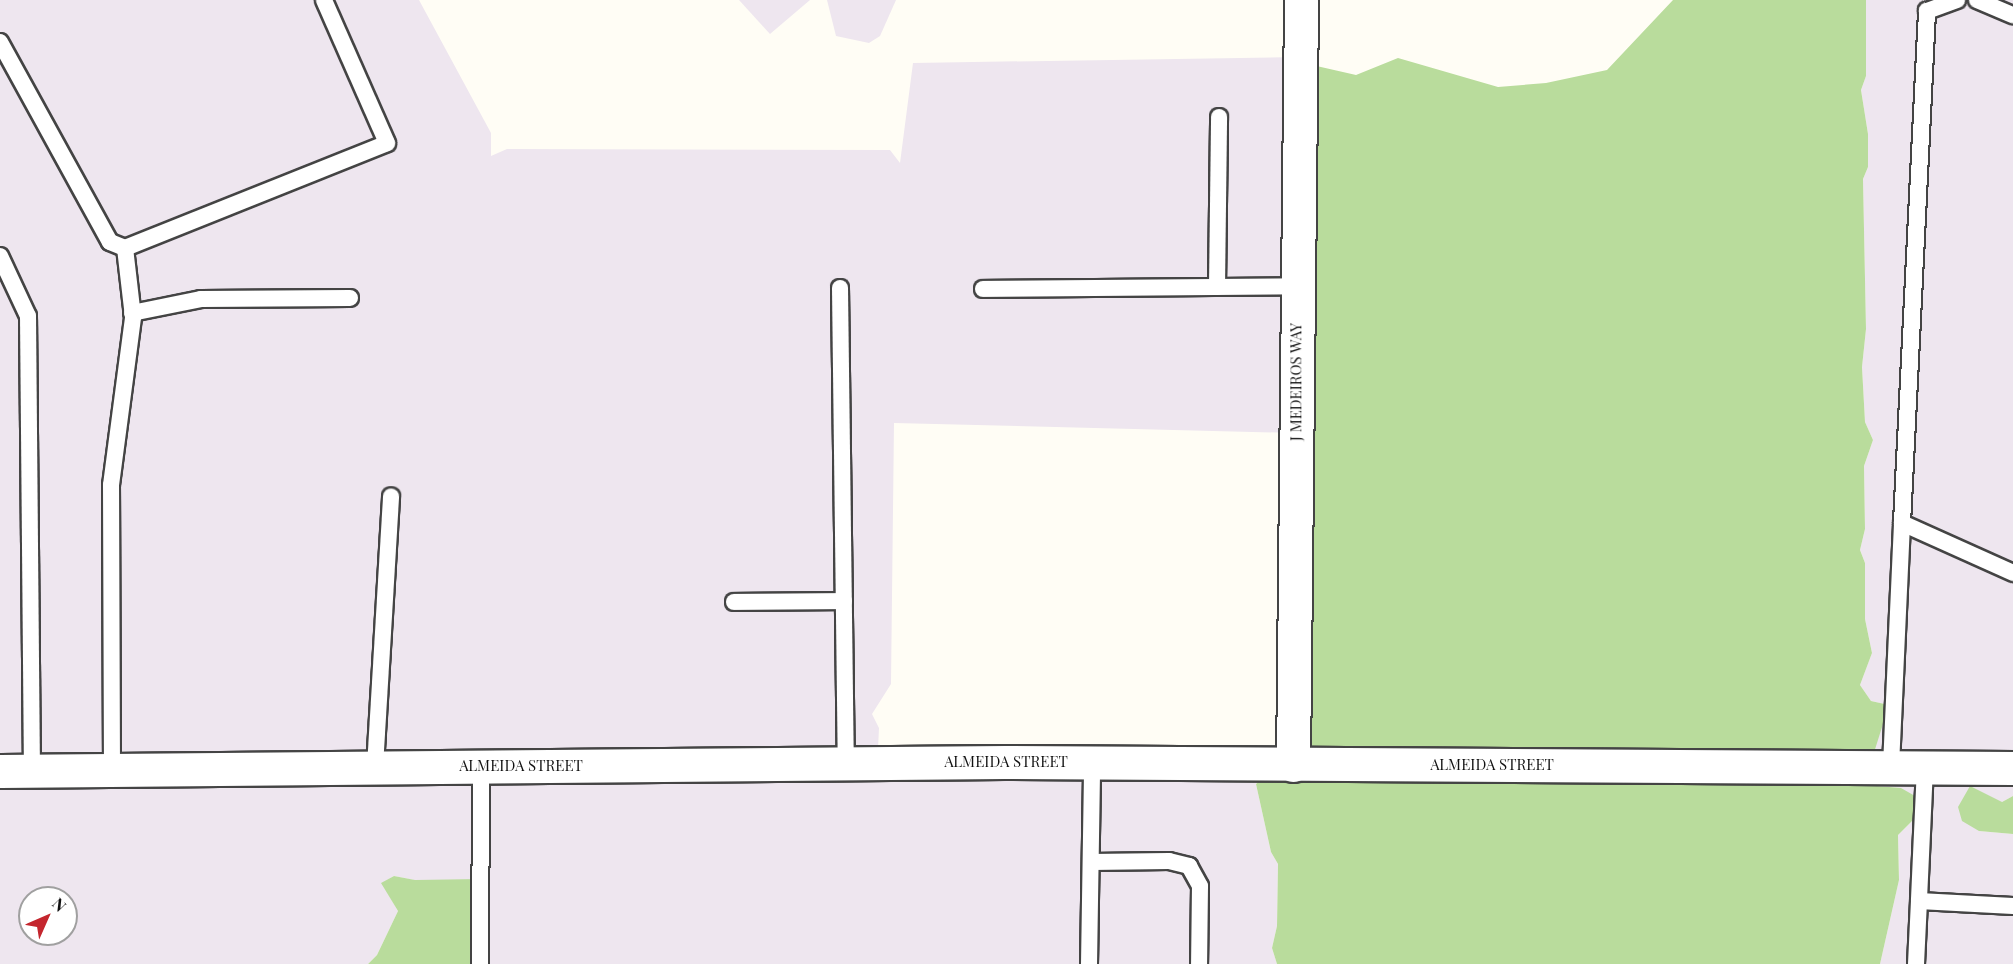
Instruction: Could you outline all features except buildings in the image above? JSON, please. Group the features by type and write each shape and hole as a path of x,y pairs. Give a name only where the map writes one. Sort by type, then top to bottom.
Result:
{"street":[{"name":"J MEDEIROS WAY","path":"1293,765 1296,286 1301,0"},
{"name":"ALMEIDA STREET","path":"16,770 846,763 2013,768"}],"lane":[{"path":"0,42 110,242 125,248 387,142 324,0"},
{"path":"1891,766 1927,11 1957,0"},
{"path":"1977,0 2013,15"},
{"path":"1217,287 1219,117"},
{"path":"112,770 111,485 132,313 125,248"},
{"path":"0,256 28,316 16,770"},
{"path":"983,289 1296,286"},
{"path":"840,288 846,763"},
{"path":"132,313 201,299 350,298"},
{"path":"375,767 391,496"},
{"path":"1902,523 2013,573"},
{"path":"734,602 844,601"},
{"path":"1089,964 1092,763"},
{"path":"480,964 481,766"},
{"path":"1916,964 1925,767"},
{"path":"1091,862 1169,861 1189,866 1200,886 1199,964"},
{"path":"1919,901 2013,906"}],"shaded area":[{"path":"0,0 419,0 491,133 491,156 507,149 890,150 900,163 913,63 1299,57 1296,433 894,423 891,684 872,714 879,728 878,749 1261,779 1256,784 1271,852 1278,864 1277,926 1272,948 1277,964 486,964 414,880 394,876 382,883 398,911 377,955 368,964 0,964"},
{"path":"739,0 810,0 770,34"},
{"path":"827,0 896,0 880,36 869,43 836,36"},
{"path":"1866,0 2013,0 2013,796 2002,802 1979,831 2013,834 2013,964 1880,964 1899,880 1898,835 1912,821 1921,818 1901,788 1853,784 1845,776 1889,705 1871,701 1860,685 1872,653 1865,619 1865,563 1860,550 1865,529 1864,466 1873,440 1865,422 1862,367 1866,329 1863,179 1868,167 1868,134 1861,90 1866,76"}],"green space":[{"path":"1673,0 1866,0 1866,76 1861,90 1868,134 1868,167 1863,179 1866,329 1862,367 1865,422 1873,440 1864,466 1865,529 1860,550 1865,563 1865,619 1872,653 1860,685 1871,701 1889,705 1871,762 1845,776 1853,784 1901,788 1915,796 1922,818 1912,821 1898,835 1899,880 1880,964 1277,964 1272,948 1277,926 1278,864 1271,852 1256,784 1285,761 1299,62 1356,75 1398,58 1498,87 1546,83 1607,70"},
{"path":"1970,786 2002,802 2013,796 2013,834 1979,831 1962,821 1958,807"},
{"path":"394,876 415,880 480,879 486,964 368,964 377,955 398,911 381,883"}]}
